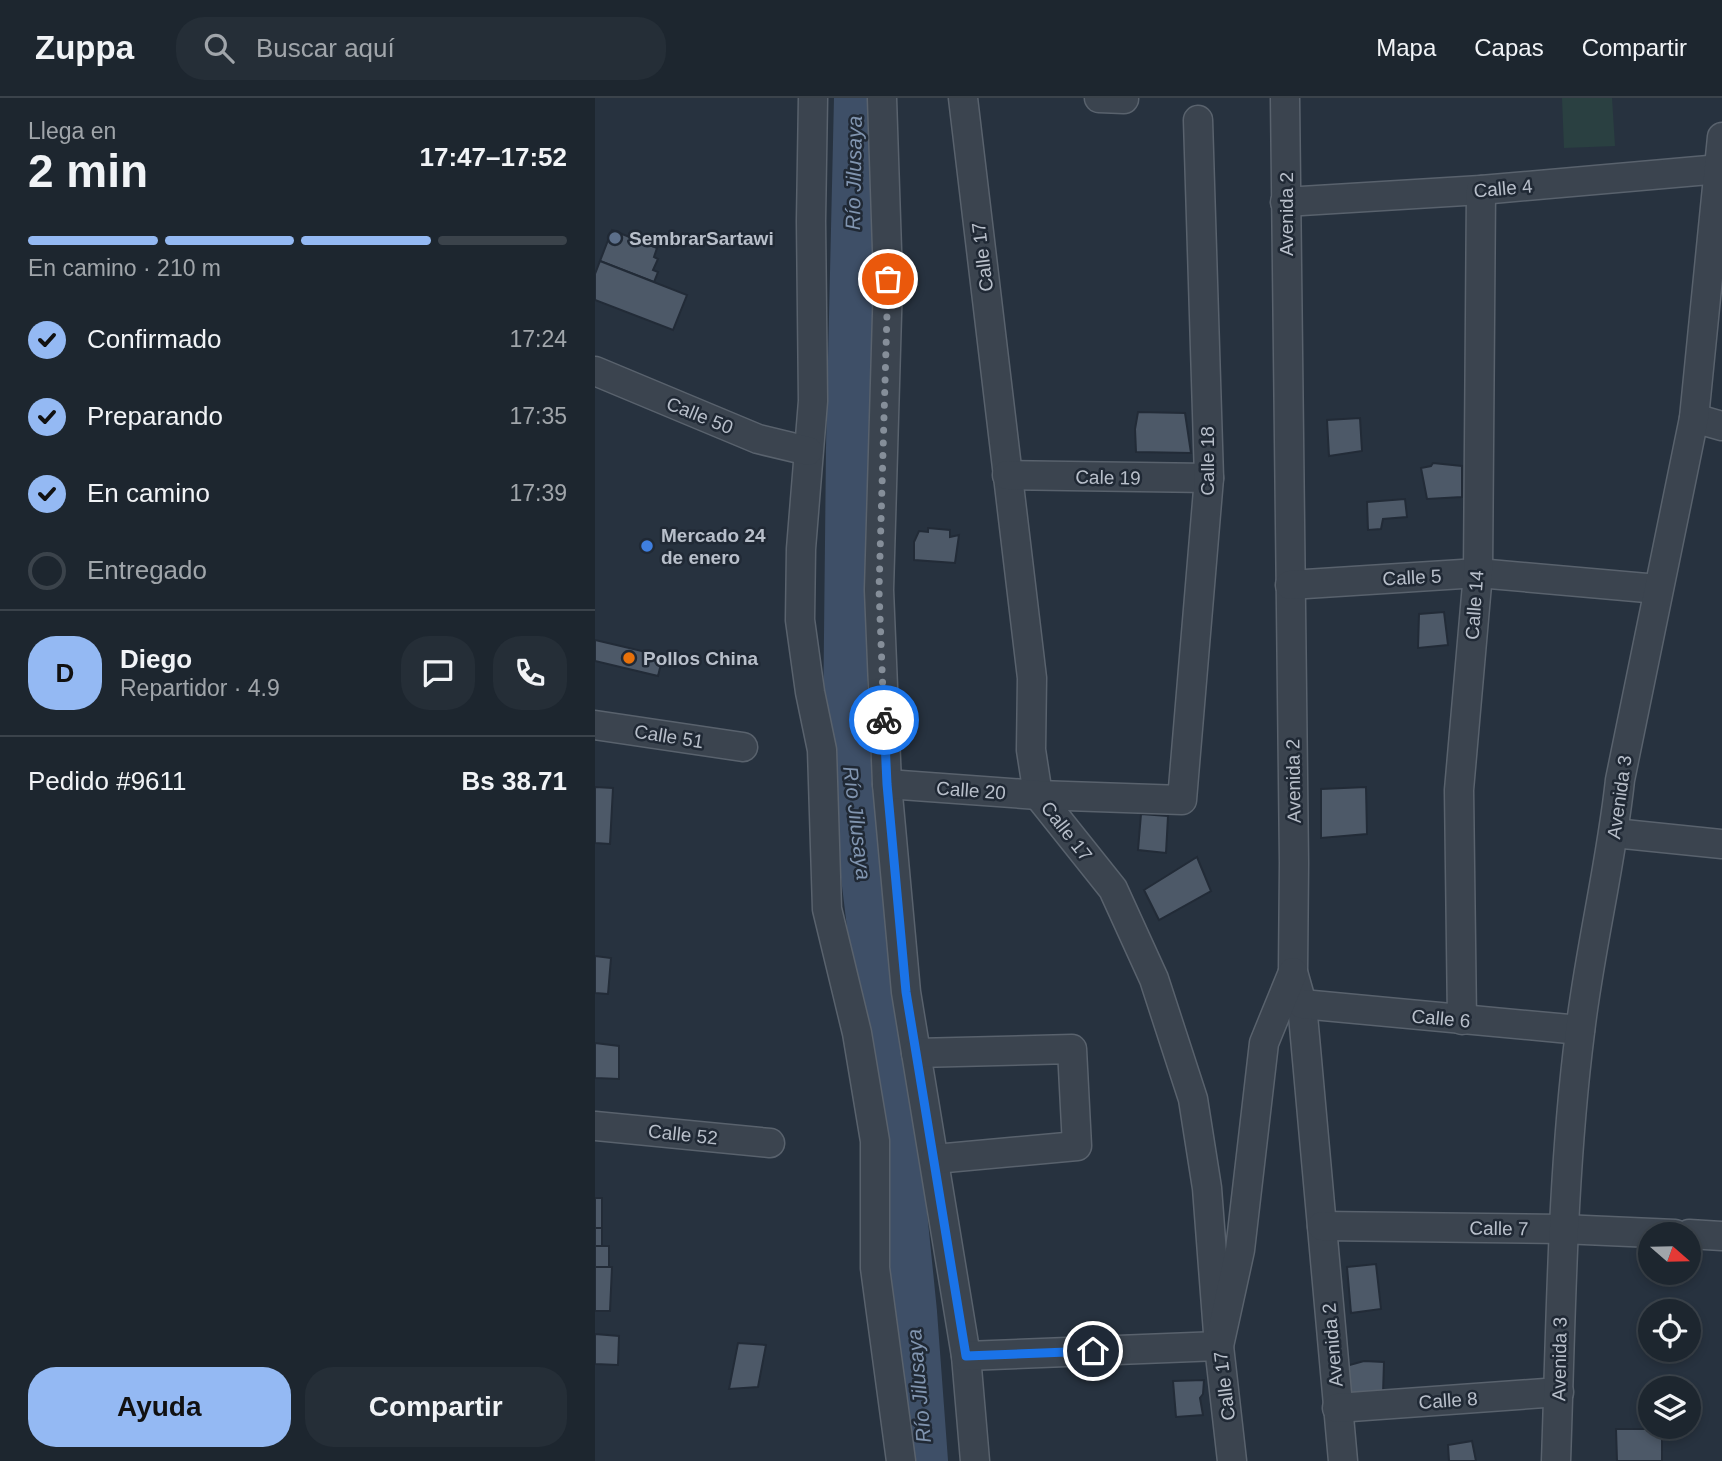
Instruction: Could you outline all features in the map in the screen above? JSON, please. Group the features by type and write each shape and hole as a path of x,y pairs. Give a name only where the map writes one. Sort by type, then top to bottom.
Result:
{"street":[{"path":"813,98 813,401 801,549 800,620 810,692 823,750 827,909 857,1033 875,1140 875,1268 901,1461"},
{"path":"882,98 888,279 879,590 887,784 906,992 966,1356 975,1461"},
{"path":"957,98 969,98"},
{"name":"Calle 17","path":"964,98 1032,678 1031,750 1038,795 1112,889 1154,979 1193,1099 1207,1188 1219,1346 1232,1461"},
{"name":"Avenida 2","path":"1285,98 1293,972 1302,1004 1343,1461"},
{"name":"Calle 18","path":"1182,800 1209,478 1198,120"},
{"name":"Avenida 3","path":"1556,1461 1562,1229 1580,1030 1614,833 1619,780 1694,418 1722,137"},
{"name":"Calle 4","path":"1285,202 1481,190 1720,169"},
{"name":"Calle 14","path":"1462,1020 1459,790 1478,573 1481,190"},
{"name":"Calle 50","path":"595,371 758,439 808,451"},
{"path":"1694,418 1722,426"},
{"name":"Cale 19","path":"1007,475 1209,478"},
{"name":"Calle 5","path":"1290,585 1478,573 1658,589"},
{"name":"Calle 51","path":"595,724 743,747"},
{"name":"Calle 20","path":"887,784 1038,795 1182,800"},
{"path":"1614,833 1722,844"},
{"path":"966,1356 1219,1346 1240,1250 1264,1043 1293,972"},
{"name":"Calle 6","path":"1302,1004 1580,1030"},
{"path":"916,1052 1072,1049 1077,1146 935,1158"},
{"name":"Calle 52","path":"595,1126 770,1143"},
{"name":"Calle 7","path":"1322,1226 1638,1232"},
{"path":"1701,1235 1722,1236"},
{"name":"Calle 8","path":"1337,1408 1559,1392"}],"green space":[{"path":"1562,98 1612,98 1615,146 1564,148"}],"building":[{"path":"612,230 657,248 654,257 658,259 653,270 658,272 654,282 600,261"},
{"path":"600,261 687,295 673,330 595,300 595,274"},
{"path":"1138,412 1185,413 1191,453 1136,452 1135,429"},
{"path":"1360,418 1362,451 1329,456 1327,420"},
{"path":"1433,463 1462,466 1462,497 1427,499 1421,468"},
{"path":"1405,499 1407,517 1383,519 1381,529 1368,530 1367,502"},
{"path":"928,528 950,530 950,537 959,535 955,563 914,560 914,542 919,531 928,532"},
{"path":"1444,612 1448,645 1418,648 1419,614"},
{"name":"Pollos China","path":"595,640 663,656 658,676 595,661"},
{"path":"595,787 613,788 610,844 595,843"},
{"path":"1366,787 1367,834 1321,838 1321,789"},
{"path":"1141,814 1168,816 1166,853 1138,850"},
{"path":"1197,857 1211,891 1159,920 1144,890"},
{"path":"595,956 611,958 608,994 595,993"},
{"path":"595,1043 619,1046 619,1079 595,1078"},
{"path":"595,1198 602,1198 602,1228 595,1228"},
{"path":"595,1228 602,1228 602,1246 595,1246"},
{"path":"595,1246 609,1246 609,1268 595,1267"},
{"path":"1376,1264 1381,1309 1351,1313 1347,1267"},
{"path":"595,1267 612,1267 610,1311 595,1311"},
{"path":"595,1334 619,1336 618,1365 595,1364"},
{"path":"738,1343 766,1345 758,1387 729,1389"},
{"path":"1364,1361 1384,1362 1383,1394 1348,1398 1346,1366"},
{"path":"1204,1380 1200,1398 1203,1415 1176,1417 1173,1381"},
{"path":"1616,1429 1638,1429 1638,1439 1662,1439 1662,1461 1617,1461"},
{"path":"1472,1441 1476,1461 1449,1461 1448,1445"}],"waterway":[{"name":"Río Jilusaya","path":"856,98 845,728 899,1153 926,1461"}],"way so far":[{"path":"884,720 879,590 888,279"}],"place":[{"name":"SembrarSartawi","path":"615,238"},
{"name":"Mercado 24 de enero","path":"647,546"},
{"name":"Pollos China","path":"629,658"}],"route":[{"path":"884,720 887,784 906,992 966,1356 1093,1351"}]}
